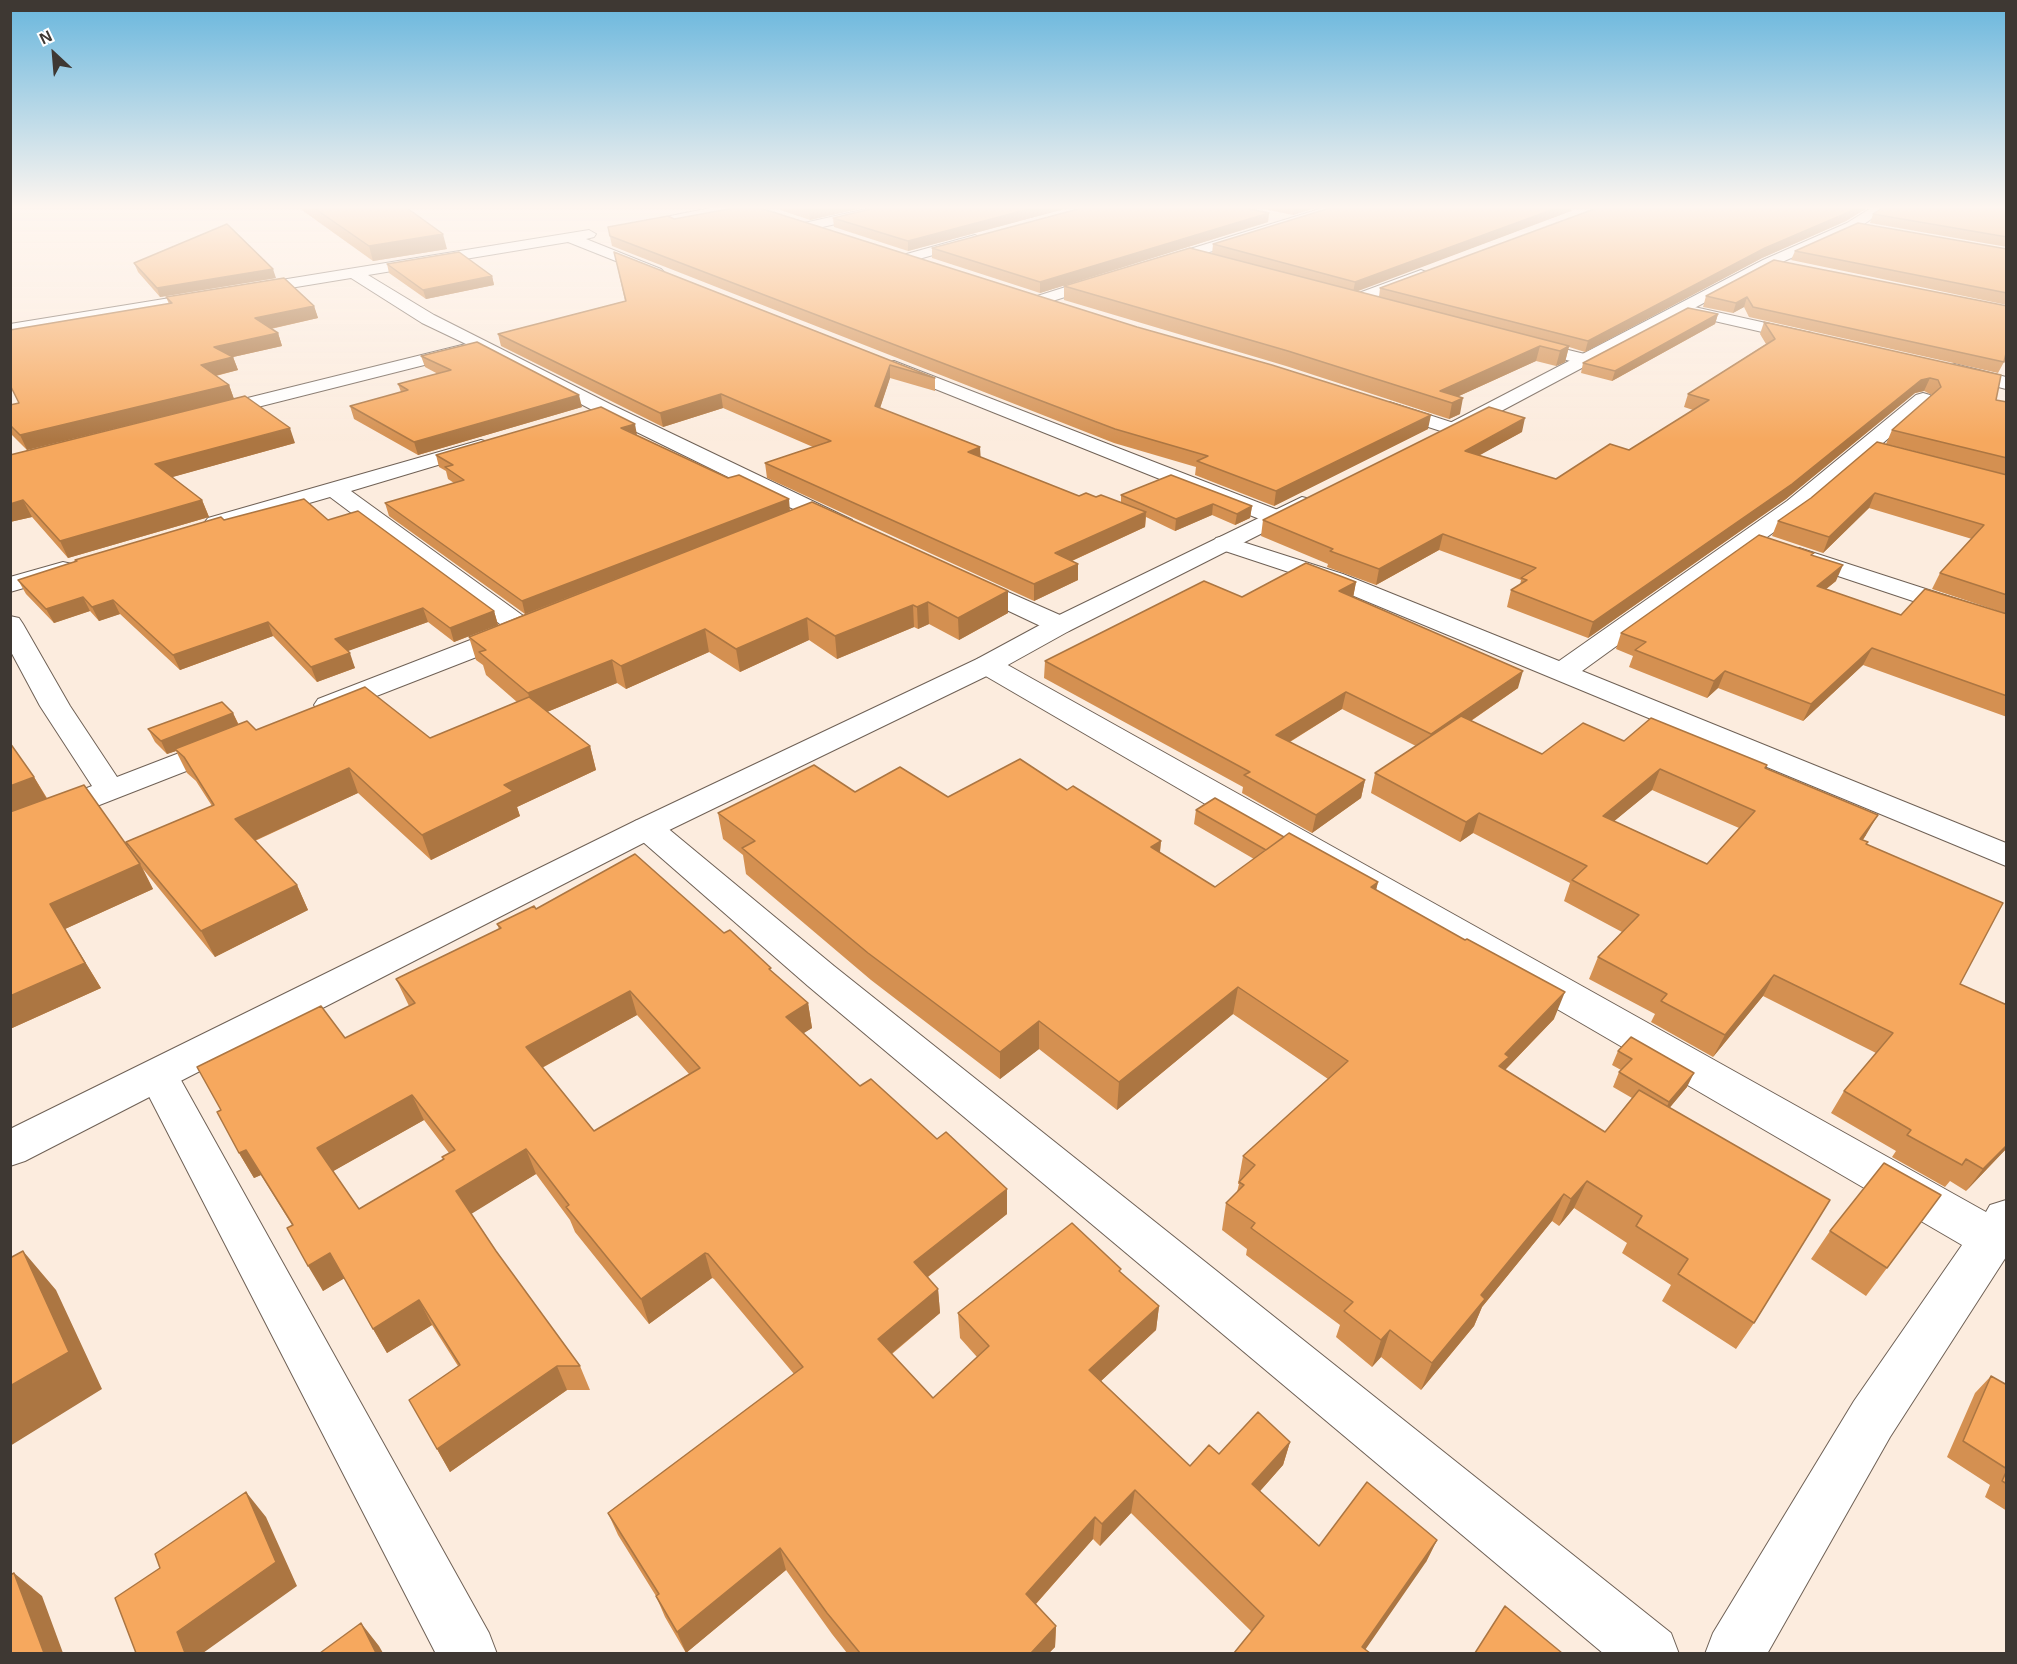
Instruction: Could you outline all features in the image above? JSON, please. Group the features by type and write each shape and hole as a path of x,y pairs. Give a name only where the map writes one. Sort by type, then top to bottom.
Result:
{"street":[{"path":"10,329 270,286"},
{"path":"374,286 428,319 605,409 858,531"},
{"path":"1071,310 1034,298 1080,286"},
{"path":"1387,309 1348,299 1388,286"},
{"path":"1422,445 1681,309 1733,286"},
{"path":"1681,309 1827,341"},
{"path":"1509,340 1587,360"},
{"path":"194,417 482,345"},
{"path":"874,358 1275,517"},
{"path":"1939,366 2007,383"},
{"path":"1562,672 1877,449 1923,399"},
{"path":"1377,404 1453,429"},
{"path":"571,419 605,409"},
{"path":"194,530 503,439"},
{"path":"300,716 534,624 334,489"},
{"path":"10,1149 647,828 987,665 1060,625 1328,491"},
{"path":"783,525 815,512"},
{"path":"1749,539 2007,624"},
{"path":"1224,543 1334,579 2007,855"},
{"path":"10,585 79,564"},
{"path":"953,576 1060,625"},
{"path":"10,624 55,706 111,791"},
{"path":"987,665 2000,1229 1872,1419 1734,1653"},
{"path":"10,830 245,738"},
{"path":"647,828 821,976 1650,1653"},
{"path":"158,1075 468,1653"}],"building":[{"path":"236,286 292,286 314,306 255,318 278,333 214,347 233,357 201,365 229,385 20,435 10,425 10,405 19,403 10,385 10,330 172,303 166,297"},
{"path":"417,286 444,286 423,290"},
{"path":"622,286 700,286 935,378 890,365 875,406 980,447 968,452 1079,496 1086,493 1096,497 1101,495 1146,512 1055,553 1078,564 1034,584 765,463 831,441 721,394 660,413 498,334 626,301"},
{"path":"740,286 1006,286 1431,415 1276,491 1197,461 1208,456 1115,429"},
{"path":"1064,286 1336,286 1569,346 1560,351 1540,346 1440,391 1463,398 1452,403 1288,351"},
{"path":"1386,286 1693,286 1588,341 1380,288"},
{"path":"1726,286 1904,286 2007,306 2007,349 2004,362 1753,307 1747,297 1736,303 1706,296"},
{"path":"1970,286 2007,286 2007,293"},
{"path":"1688,308 1718,314 1615,371 1583,363"},
{"path":"1764,322 2001,375 1996,400 2007,402 2007,458 1892,430 1941,387 1938,380 1930,378 1921,380 1792,484 1593,622 1511,590 1527,580 1521,578 1536,568 1443,534 1379,569 1330,551 1333,549 1263,520 1489,407 1525,418 1465,451 1556,479 1610,444 1629,450 1709,400 1688,394 1775,339"},
{"path":"477,342 579,395 414,442 350,406 408,390 398,384 451,370 421,356"},
{"path":"245,396 290,428 155,464 202,500 60,541 23,500 10,504 10,455"},
{"path":"601,407 635,424 621,428 728,478 739,475 789,499 522,601 385,503 464,480 445,467 453,465 436,455"},
{"path":"1877,442 2007,475 2007,595 1940,573 1984,525 1875,493 1829,537 1778,521 1811,498"},
{"path":"1171,475 1252,506 1237,514 1213,504 1176,519 1121,495"},
{"path":"304,499 328,520 358,511 494,611 450,628 423,608 335,639 350,653 311,667 268,622 173,655 113,600 92,607 83,597 46,609 18,580 77,561 75,560 221,517 224,520"},
{"path":"812,502 1008,591 958,618 928,602 917,607 913,605 835,636 807,618 736,649 705,629 621,666 612,660 528,693 479,652 486,650 469,637"},
{"path":"1759,535 1843,565 1817,586 1901,615 1925,589 2007,614 2007,696 1872,648 1811,704 1725,671 1714,681 1635,650 1646,642 1621,633"},
{"path":"1306,563 1356,582 1339,591 1523,671 1431,734 1346,692 1276,735 1365,780 1316,815 1244,775 1250,772 1045,661 1204,581 1242,597"},
{"path":"365,687 430,738 529,697 590,746 504,785 513,791 422,835 349,768 235,819 297,885 201,931 126,842 214,805 184,757 175,749 247,721 256,730"},
{"path":"222,702 233,713 161,741 148,729"},
{"path":"1461,716 1542,754 1583,723 1624,741 1651,718 1767,765 1765,768 1878,815 1860,839 1868,842 1866,844 2003,903 1960,984 2007,1005 2007,1145 1983,1169 1966,1159 1962,1165 1907,1135 1911,1130 1844,1091 1893,1033 1774,975 1725,1035 1661,1001 1667,994 1598,957 1639,915 1572,880 1587,866 1479,813 1466,822 1375,773","holes":["1660,769 1755,811 1707,864 1603,816"]},
{"path":"10,743 34,777 10,786"},
{"path":"1020,759 1067,790 1073,786 1161,841 1151,847 1215,887 1289,833 1378,882 1371,887 1465,940 1467,939 1565,992 1505,1054 1509,1057 1499,1066 1605,1132 1639,1090 1830,1200 1754,1323 1678,1274 1688,1259 1636,1226 1642,1216 1587,1181 1571,1199 1564,1194 1481,1295 1485,1299 1432,1363 1390,1330 1381,1340 1344,1311 1353,1302 1251,1228 1255,1223 1226,1203 1244,1185 1239,1182 1255,1165 1243,1156 1348,1061 1238,987 1119,1082 1039,1021 1000,1052 868,953 742,848 755,841 718,813 814,765 855,792 900,767 948,797"},
{"path":"84,785 140,864 50,904 85,963 10,996 10,812"},
{"path":"1215,798 1284,837 1266,850 1196,810"},
{"path":"635,854 724,933 730,930 771,968 769,969 808,1003 786,1017 860,1086 871,1079 937,1139 946,1132 1007,1189 914,1262 938,1289 878,1339 933,1398 989,1346 958,1313 1072,1223 1121,1269 1119,1271 1159,1306 1089,1370 1190,1466 1209,1445 1219,1454 1258,1412 1290,1442 1252,1484 1319,1546 1367,1482 1437,1540 1362,1647 1370,1653 1234,1653 1264,1616 1135,1490 1102,1524 1095,1517 1026,1594 1056,1626 1031,1653 860,1653 827,1613 780,1548 677,1632 656,1596 659,1594 608,1513 803,1367 708,1254 705,1253 641,1299 566,1207 569,1205 526,1149 456,1191 496,1251 580,1366 557,1366 437,1449 409,1400 460,1365 419,1300 373,1329 330,1253 308,1266 287,1228 293,1225 246,1150 239,1153 217,1112 221,1110 197,1067 321,1006 345,1038 415,1003 396,979 501,928 497,924 534,906 536,909","holes":["630,991 700,1068 594,1131 526,1047","412,1095 455,1150 442,1157 444,1159 359,1209 317,1148"]},
{"path":"1631,1037 1694,1073 1669,1102 1619,1072 1632,1059 1618,1051"},
{"path":"1884,1163 1941,1195 1887,1268 1830,1231"},
{"path":"23,1251 69,1352 10,1386 10,1258"},
{"path":"1991,1376 2007,1385 2007,1469 1963,1441"},
{"path":"2007,1470 2007,1484 2002,1481"},
{"path":"246,1492 276,1562 177,1632 185,1653 136,1653 115,1598 160,1568 155,1554"},
{"path":"14,1573 44,1653 10,1653 10,1575"},
{"path":"1505,1606 1562,1653 1475,1653"},
{"path":"361,1623 376,1653 320,1653"}]}
